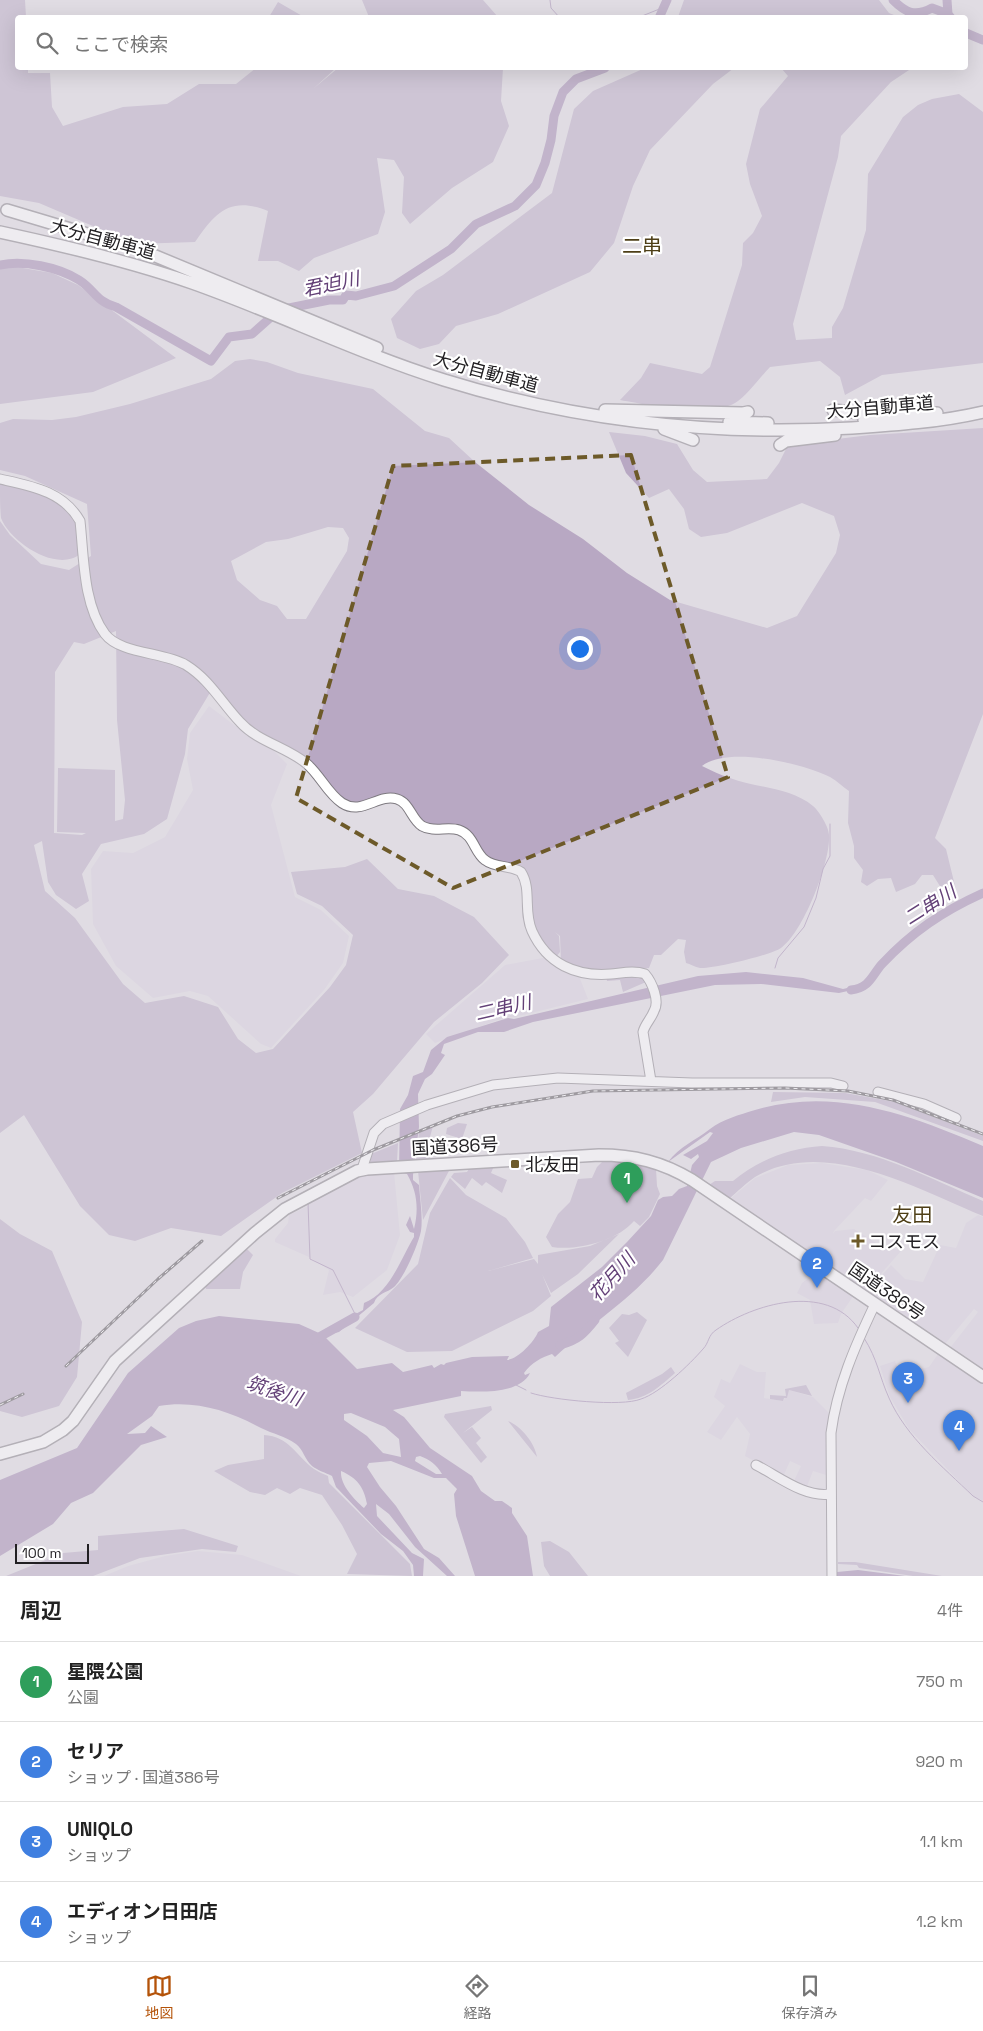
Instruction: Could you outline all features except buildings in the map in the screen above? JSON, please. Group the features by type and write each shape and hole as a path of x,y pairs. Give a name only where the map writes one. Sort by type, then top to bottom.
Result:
{"highway":[{"name":"大分自動車道","path":"7,210 100,236 196,271 417,367"},
{"name":"大分自動車道","path":"0,232 87,252 192,283 417,367 604,413 659,424 749,430 792,430 906,424 983,412"},
{"name":"大分自動車道","path":"604,413 710,421 792,423 938,413 983,405"},
{"path":"833,410 860,415 938,413"},
{"path":"604,413 748,412"},
{"path":"604,413 662,428 693,440"},
{"path":"780,445 786,441 906,424"},
{"name":"国道386号","path":"0,1454 42,1442 64,1430 73,1421 115,1361 255,1233 290,1206 362,1169 614,1155 652,1161 671,1168 718,1197 983,1377"}],"street":[{"path":"0,479 36,487 57,496 77,515 80,521 92,607 107,636 124,647 183,664 202,676 240,723 253,734 307,764 343,804 357,808 390,798 398,799 411,810 420,825 429,829 458,829 473,840 481,856 487,862 514,868 521,872 526,887 526,919 533,934 554,960 567,969 594,975 645,974 651,983 656,1000 656,1008 643,1032 651,1082"},
{"path":"362,1169 374,1133 390,1120 427,1105 514,1081 558,1078 651,1082 831,1083 843,1086"},
{"path":"878,1092 924,1104 956,1118"},
{"path":"832,1576 831,1433 846,1370 874,1304"},
{"path":"756,1465 805,1490 816,1494 830,1494"}],"highlighted area":[{"path":"631,455 728,777 453,888 296,798 393,466"}],"shaded area":[{"path":"0,0 25,0 26,15 15,15 15,70 28,70 28,73 50,73 52,107 63,126 123,107 167,104 199,84 236,84 254,70 334,70 313,89 336,70 503,70 501,101 509,126 493,162 452,188 410,224 402,213 404,177 394,160 377,158 385,212 378,234 314,258 299,271 278,261 258,261 268,211 255,207 234,206 225,210 210,222 195,242 135,244 39,203 0,196"},
{"path":"362,0 483,0 496,15 368,15"},
{"path":"684,0 879,0 889,13 894,15 679,15"},
{"path":"278,2 301,15 270,15"},
{"path":"640,70 731,70 713,84 650,150 633,186 614,243 590,272 498,314 456,326 439,344 420,349 397,338 391,319 416,291 443,275 552,193 574,109 593,91"},
{"path":"783,70 909,70 891,82 841,136 838,157 793,324 796,340 832,338 832,327 843,308 866,230 868,174 903,117 918,105 932,99 959,94 983,112 983,363 882,375 845,395 840,377 820,361 770,367 744,396 735,403 724,407 695,410 679,409 620,400 641,378 650,363 702,374 710,367 742,265 743,243 753,233 762,216 750,184 746,164 760,109 788,76"},
{"path":"11,266 52,273 78,285 176,358 93,392 0,404 0,268"},
{"path":"250,359 267,362 298,373 373,389 425,431 449,438 475,462 529,505 583,539 627,573 670,600 767,628 797,616 836,553 840,535 834,516 802,503 727,533 701,537 689,529 684,509 669,489 649,498 626,473 609,432 645,436 677,444 693,470 707,482 767,479 779,463 788,445 870,435 983,428 983,714 935,838 946,849 956,890 943,891 933,875 922,875 915,884 896,892 891,878 878,879 867,886 861,882 863,870 854,858 854,846 848,823 849,791 830,777 802,767 765,759 729,757 714,760 702,766 726,777 794,795 815,808 827,828 829,835 828,847 814,896 798,928 789,940 775,951 754,958 707,968 700,968 686,963 684,952 686,940 678,939 661,955 654,955 649,968 600,973 561,963 560,936 555,932 559,936 560,952 556,957 547,948 536,929 531,909 527,875 507,867 488,856 470,833 431,826 419,820 393,795 388,794 364,805 346,802 309,763 254,731 214,686 188,729 185,754 167,819 144,834 101,844 82,874 89,901 76,909 56,895 48,882 42,841 34,845 45,891 75,918 123,984 145,1003 184,996 218,1007 238,1039 256,1053 273,1049 330,987 346,965 353,935 322,906 297,894 291,872 345,867 367,859 398,889 434,896 474,917 509,955 482,983 434,1022 373,1094 353,1112 362,1153 282,1193 221,1236 171,1228 135,1241 109,1235 80,1206 24,1115 0,1133 0,521 10,535 41,564 69,570 91,556 87,504 25,476 0,470 0,423 13,419 52,420 76,417 130,404 211,379 235,361","holes":["328,527 343,528 349,538 347,551 306,619 287,619 277,606 260,600 237,580 231,561 266,542 288,539","116,631 117,720 125,800 123,819 115,821 115,770 58,768 57,832 86,833 82,835 54,833 55,672 74,642 84,644"]},
{"path":"0,483 32,488 62,502 79,526 80,554 70,559 59,560 35,552 24,545 6,527 1,518"},
{"path":"209,706 254,740 272,749 287,764 271,805 295,897 321,910 349,936 343,963 324,990 271,1048 261,1044 208,996 190,991 153,998 116,966 93,924 91,869 103,851 133,853 165,837 193,790 187,759 190,733"},
{"path":"548,957 579,976 588,999 515,1017 506,1017 435,1043 426,1034 505,965"},
{"path":"635,975 643,977 646,982 623,992 620,980 607,981 606,976"},
{"path":"773,1092 845,1093 895,1102 983,1136 983,1141 875,1102 805,1097 771,1102"},
{"path":"458,1123 467,1124 462,1139 446,1134 447,1128"},
{"path":"433,1126 428,1144 430,1159 416,1161 419,1132"},
{"path":"398,1143 397,1162 370,1163 371,1154"},
{"path":"822,1146 863,1153 924,1175 983,1201 983,1216 900,1181 840,1164 811,1162 782,1166 755,1177 729,1199 709,1185 715,1181 733,1181 753,1167 774,1156 798,1149"},
{"path":"604,1160 643,1163 656,1169 657,1186 660,1194 649,1217 640,1226 634,1221 618,1234 596,1243 562,1248 552,1247 546,1237 558,1214 570,1202 578,1179 592,1178 597,1167"},
{"path":"822,1163 867,1170 888,1180 871,1201 865,1198 834,1231 833,1234 835,1231 854,1229 876,1243 901,1251 865,1292 730,1199 755,1178 788,1165"},
{"path":"494,1166 491,1173 507,1180 502,1193 486,1182 482,1186 472,1178 465,1189 451,1177 454,1173 467,1172 470,1167"},
{"path":"450,1169 423,1220 418,1171"},
{"path":"394,1172 400,1235 387,1270 353,1297 340,1292 323,1295 329,1270 309,1257 275,1242 275,1239 288,1223 289,1215 308,1206 308,1202 362,1176"},
{"path":"450,1178 466,1195 506,1218 525,1242 533,1258 488,1271 534,1259 538,1264 538,1255 590,1246 619,1234 578,1274 551,1293 542,1274 551,1296 533,1311 452,1351 407,1352 355,1328 418,1264 430,1213"},
{"path":"978,1215 983,1217 983,1370 950,1348 978,1312 974,1309 945,1344 866,1293 891,1265 905,1279 923,1282 940,1245 956,1248 966,1223"},
{"path":"0,1219 20,1234 52,1251 82,1322 77,1377 59,1406 22,1417 0,1411"},
{"path":"246,1248 253,1255 243,1272 240,1289 206,1289 205,1285"},
{"path":"818,1271 854,1295 841,1314 838,1323 814,1324 810,1300 797,1293 802,1283"},
{"path":"637,1312 647,1320 628,1357 615,1343 619,1341 609,1328 622,1314 629,1315"},
{"path":"938,1354 983,1384 983,1501 973,1496 909,1429 890,1397 880,1366 895,1361 900,1374 929,1367"},
{"path":"740,1364 757,1372 766,1372 764,1398 783,1401 787,1398 789,1390 813,1397 829,1413 826,1475 813,1471 806,1489 793,1483 801,1466 790,1461 783,1477 745,1456 750,1434 737,1417 721,1440 707,1432 725,1406 714,1397 721,1379 730,1383"},
{"path":"671,1367 675,1373 659,1387 642,1397 628,1400 626,1393 662,1374"},
{"path":"806,1385 812,1396 789,1390 787,1398 784,1398 783,1401 770,1399 770,1395 786,1396 785,1389"},
{"path":"491,1406 492,1410 463,1433 472,1427 481,1438 476,1443 487,1457 481,1463 444,1417 445,1414"},
{"path":"508,1421 513,1423 527,1436 537,1457"},
{"path":"264,1435 280,1439 314,1469 328,1476 329,1483 410,1564 412,1576 347,1574 357,1554 342,1525 322,1495 300,1488 290,1494 277,1488 265,1495 250,1492 214,1471 228,1465 264,1459"},
{"path":"184,1529 238,1546 236,1552 202,1549 140,1558 93,1576 6,1576 63,1553 98,1550 98,1536"},
{"path":"550,1541 569,1552 588,1576 550,1576 544,1566 541,1542"},
{"path":"198,1551 242,1555 301,1576 104,1576 128,1566 165,1556"},
{"path":"838,1562 855,1562 942,1576 913,1576 859,1568 857,1565 838,1564"}],"water":[{"path":"746,972 803,978 843,989 860,985 861,988 839,993 761,984 715,985 533,1022 504,1032 478,1032 444,1044 441,1053 445,1055 432,1074 425,1079 418,1094 419,1127 413,1180 419,1185 422,1220 417,1244 398,1283 380,1295 374,1303 339,1332 330,1334 340,1329 349,1317 328,1327 363,1310 364,1303 373,1298 388,1283 414,1237 414,1233 410,1232 406,1225 410,1216 414,1229 417,1207 415,1194 407,1174 399,1172 400,1109 408,1095 413,1076 423,1072 431,1050 447,1037 508,1018 514,1019 698,976"},
{"name":"筑後川","path":"814,1101 872,1107 928,1124 983,1146 983,1198 896,1162 819,1135 794,1132 741,1148 711,1162 663,1260 651,1274 625,1299 555,1357 552,1354 533,1363 524,1373 525,1375 530,1373 525,1380 509,1388 479,1392 461,1391 461,1396 393,1410 404,1417 430,1448 472,1476 481,1491 495,1501 502,1501 512,1508 512,1513 527,1536 533,1576 475,1576 456,1516 454,1494 457,1489 446,1478 434,1478 391,1461 369,1463 367,1467 380,1487 396,1506 424,1549 439,1558 455,1576 447,1576 415,1547 389,1514 376,1504 377,1516 412,1553 424,1559 423,1576 414,1576 413,1565 403,1551 381,1534 336,1487 332,1476 312,1466 292,1441 224,1412 212,1408 186,1405 159,1406 152,1416 127,1434 145,1433 151,1426 167,1437 141,1445 93,1493 71,1503 53,1524 0,1556 0,1480 77,1448 128,1373 179,1328 196,1321 219,1316 299,1324 319,1333 325,1329 323,1335 357,1369 392,1363 403,1372 432,1365 434,1368 441,1364 444,1365 472,1357 509,1356 507,1360 516,1357 529,1345 538,1332 549,1326 551,1307 602,1267 627,1242 651,1216 658,1200 663,1197 672,1196 679,1189 687,1186 692,1165 699,1157 698,1154 691,1159 683,1155 707,1141 713,1133 710,1132 668,1162 672,1157 682,1148 720,1123 755,1110 785,1103","holes":["351,1413 385,1427 399,1439 401,1457 383,1453 367,1436 344,1420 344,1414","420,1456 430,1461 442,1474 436,1474 415,1461 416,1457","341,1471 359,1484 367,1504 364,1508 348,1491 341,1476"]},
{"path":"858,1570 905,1576 837,1576 837,1572"}],"waterway":[{"path":"550,0 551,8 557,15"},
{"name":"君迫川","path":"660,15 667,0"},
{"name":"君迫川","path":"893,0 907,11 916,13 932,8 949,15"},
{"path":"947,0 948,14"},
{"path":"644,15 662,8"},
{"name":"君迫川","path":"968,34 983,40"},
{"name":"君迫川","path":"0,265 30,264 51,268 71,275 104,302 211,361 229,337 252,334 279,310 329,300 343,300 346,295 356,296 394,286 451,249 476,224 515,206 536,185 545,163 551,140 554,116 563,92 576,79 600,70"},
{"path":"775,968 778,958 804,927 816,898 823,869 830,856 830,824"},
{"name":"二串川","path":"851,990 867,984 893,953 929,923 983,893"},
{"path":"308,1203 310,1259 333,1270 355,1314"},
{"path":"531,1393 587,1402 619,1402 641,1399 657,1391 683,1370 705,1347 711,1334 716,1330 749,1312 789,1302 809,1302 828,1305 844,1314 858,1328"},
{"name":"二串川","path":"314,1340 355,1317"},
{"name":"花月川","path":"560,1345 580,1336 595,1320"},
{"path":"864,1338 889,1398 905,1426 938,1463 973,1496 983,1502"},
{"path":"516,1385 526,1390"}],"railway":[{"path":"278,1198 373,1150 457,1116 492,1107 593,1091 785,1088 848,1091 893,1100 983,1134"},
{"path":"66,1366 158,1279 202,1241"},
{"path":"0,1405 23,1394"}],"place":[{"name":"北友田","path":"515,1164"},
{"name":"星隈公園","path":"627,1203"},
{"name":"コスモス","path":"858,1241"},
{"name":"セリア","path":"817,1288"},
{"name":"UNIQLO","path":"908,1403"},
{"name":"エディオン日田店","path":"959,1451"}],"district":[{"name":"二串","path":"642,246"},
{"name":"友田","path":"912,1215"}]}
